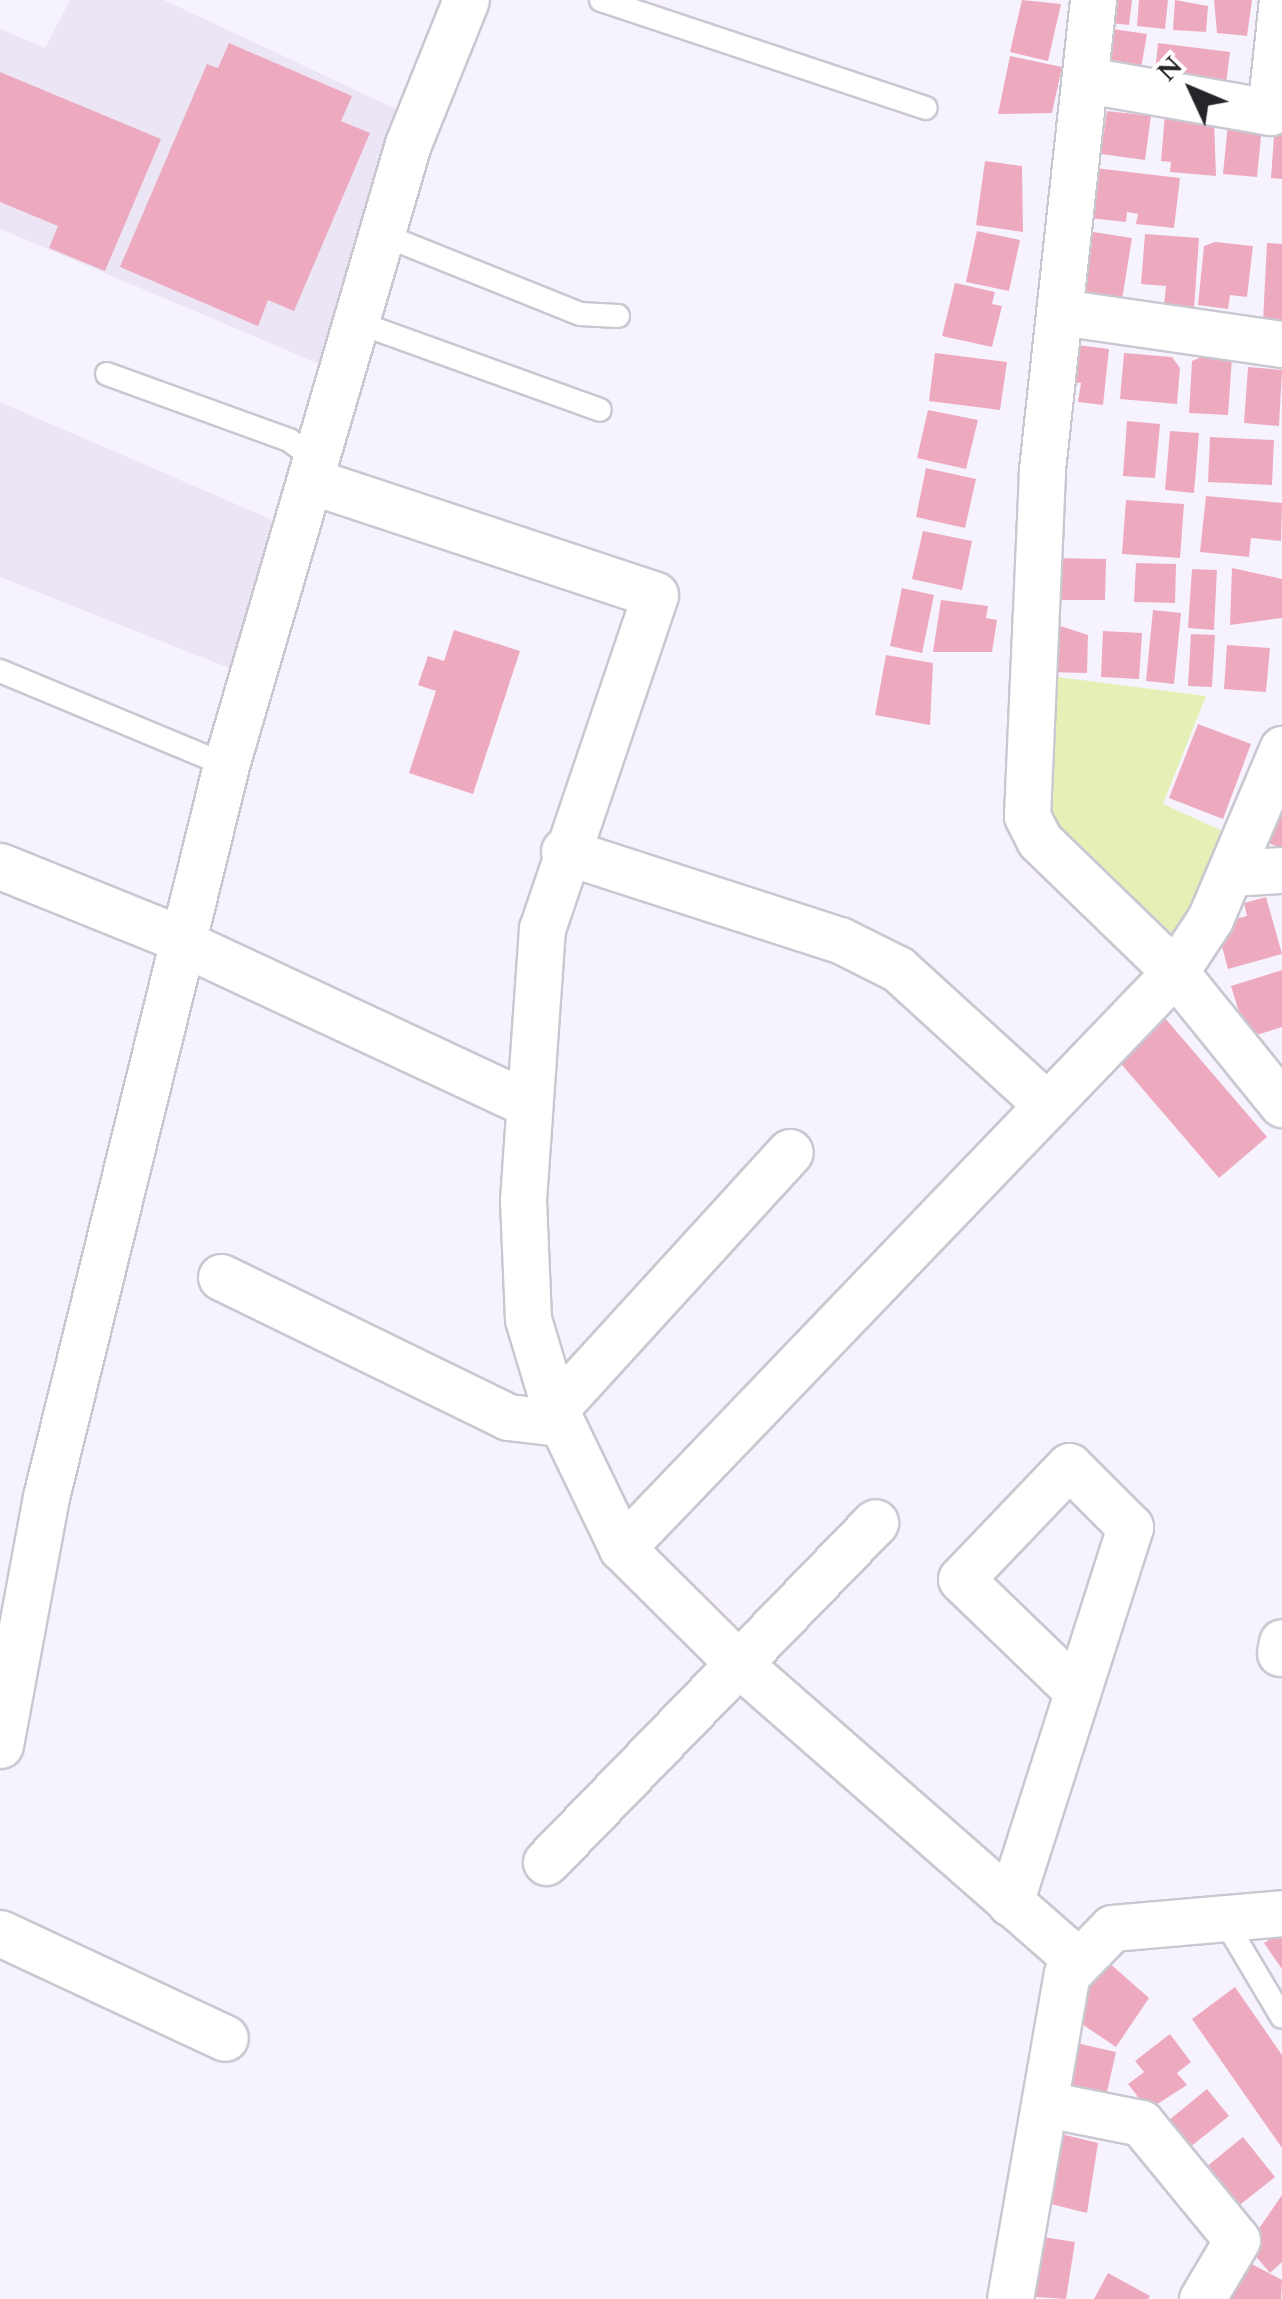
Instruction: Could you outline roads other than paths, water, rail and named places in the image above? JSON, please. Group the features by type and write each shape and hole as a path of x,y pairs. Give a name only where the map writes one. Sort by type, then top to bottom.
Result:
{"street":[{"path":"0,1745 46,1497 226,764 381,234 466,0"},
{"path":"1093,0 1042,472 1027,816 1039,840 1175,972 1278,1087"},
{"path":"1087,80 1270,112 1282,0"},
{"path":"1060,312 1282,344"},
{"path":"313,470 654,595 564,851 542,928 528,1104 528,1319 557,1416 622,1548 739,1664 1077,1960"},
{"path":"622,1548 1175,972 1232,873 1282,749"},
{"path":"564,851 840,940 898,969 1047,1105"},
{"path":"0,866 181,940 528,1104"},
{"path":"1232,873 1282,870"},
{"path":"220,1278 508,1418 557,1416 790,1152"},
{"path":"1010,1903 1130,1527 1069,1466 961,1579 1076,1690"},
{"path":"546,1862 876,1522"},
{"path":"1010,2299 1046,2104 1058,1992 1077,1960 1112,1928 1282,1913"},
{"path":"0,1933 226,2038"},
{"path":"1046,2104 1141,2123 1237,2240 1202,2299"}],"lane":[{"path":"601,0 926,108"},
{"path":"381,234 580,314 618,316"},
{"path":"356,322 600,410"},
{"path":"107,374 289,440 313,470"},
{"path":"0,671 226,764"},
{"path":"1222,1916 1282,2018"}]}
